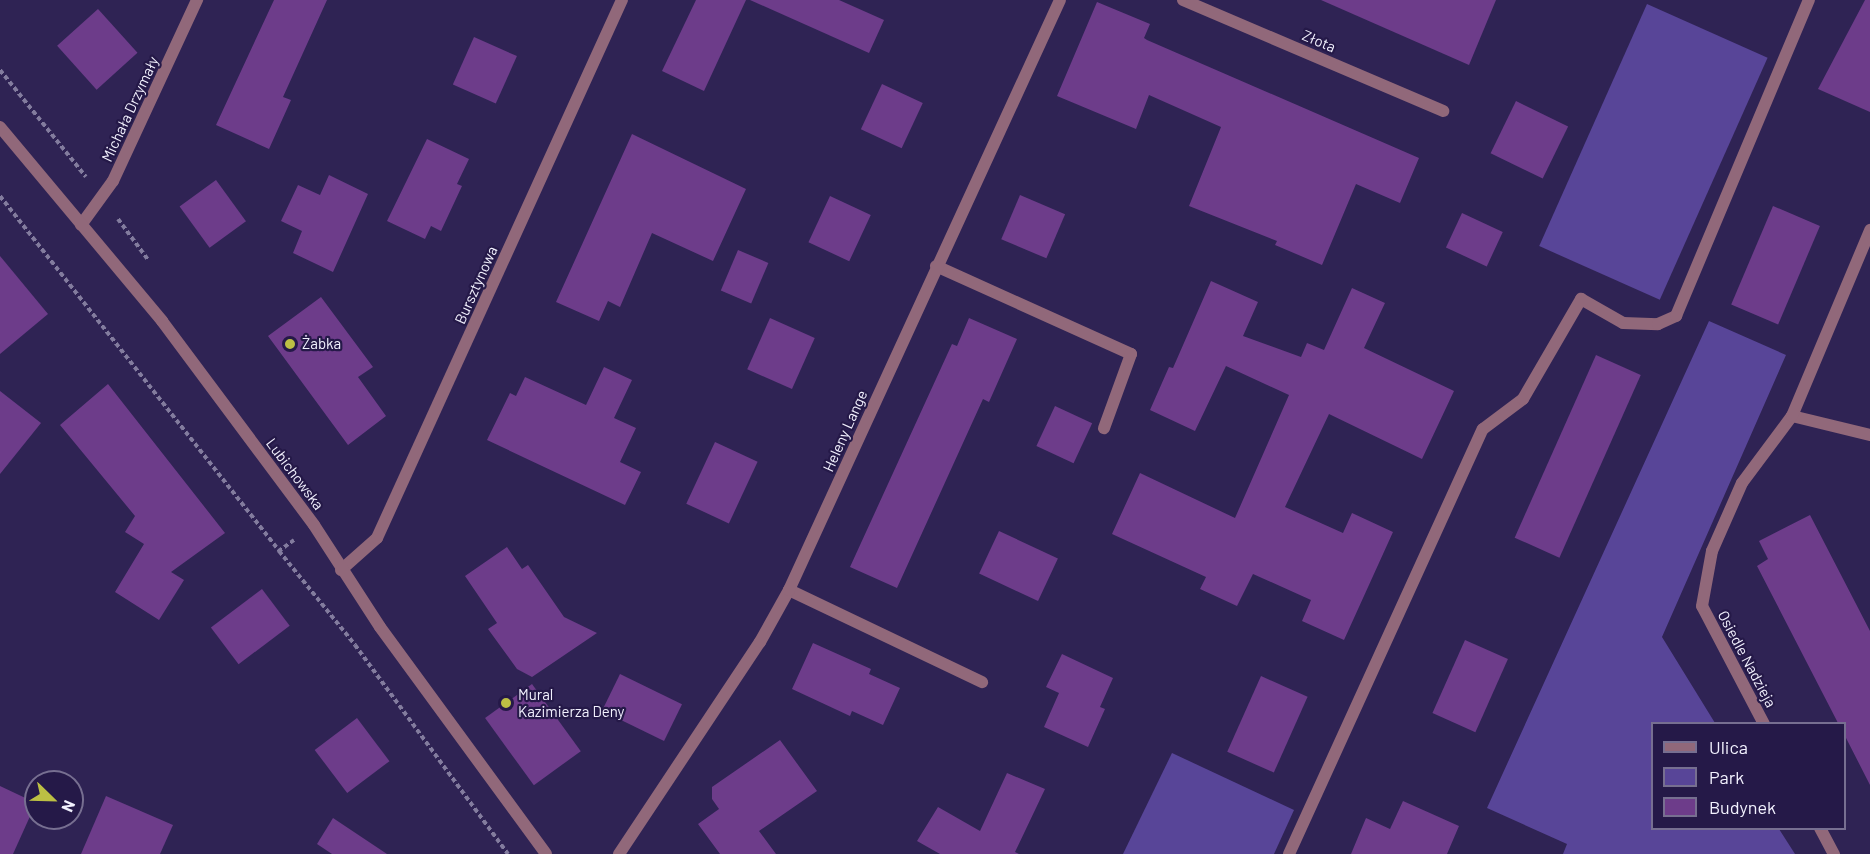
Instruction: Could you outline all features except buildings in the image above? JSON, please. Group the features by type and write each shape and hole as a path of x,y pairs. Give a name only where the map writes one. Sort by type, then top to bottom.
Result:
{"street":[{"name":"Michała Drzymały","path":"81,225 113,182 197,0"},
{"name":"Bursztynowa","path":"341,570 377,538 622,0"},
{"name":"Heleny Lange","path":"619,854 754,652 789,590 1060,0"},
{"name":"Złota","path":"1183,0 1443,111"},
{"path":"1289,854 1483,429 1523,399 1581,299 1623,323 1658,324 1676,316 1809,0"},
{"name":"Lubichowska","path":"0,128 162,321 314,525 341,570 546,854"},
{"name":"Osiedle Nadzieja","path":"1763,722 1701,606 1712,551 1743,483 1792,416 1870,230"},
{"path":"936,266 1131,354 1104,428"},
{"path":"1792,416 1870,435"},
{"path":"789,590 982,682"},
{"path":"1821,830 1834,854"}],"path":[{"path":"0,70 87,179"},
{"path":"0,196 355,645 508,854"},
{"path":"279,550 295,539"}],"green space":[{"path":"1647,4 1768,58 1660,300 1539,246"},
{"path":"1709,321 1786,355 1662,637 1714,722 1651,722 1651,830 1780,830 1795,854 1563,854 1567,844 1487,808"},
{"path":"1172,753 1294,810 1274,854 1123,854"}],"place":[{"name":"Żabka","path":"290,344"},
{"name":"Mural Kazimierza Deny","path":"506,703"}]}
